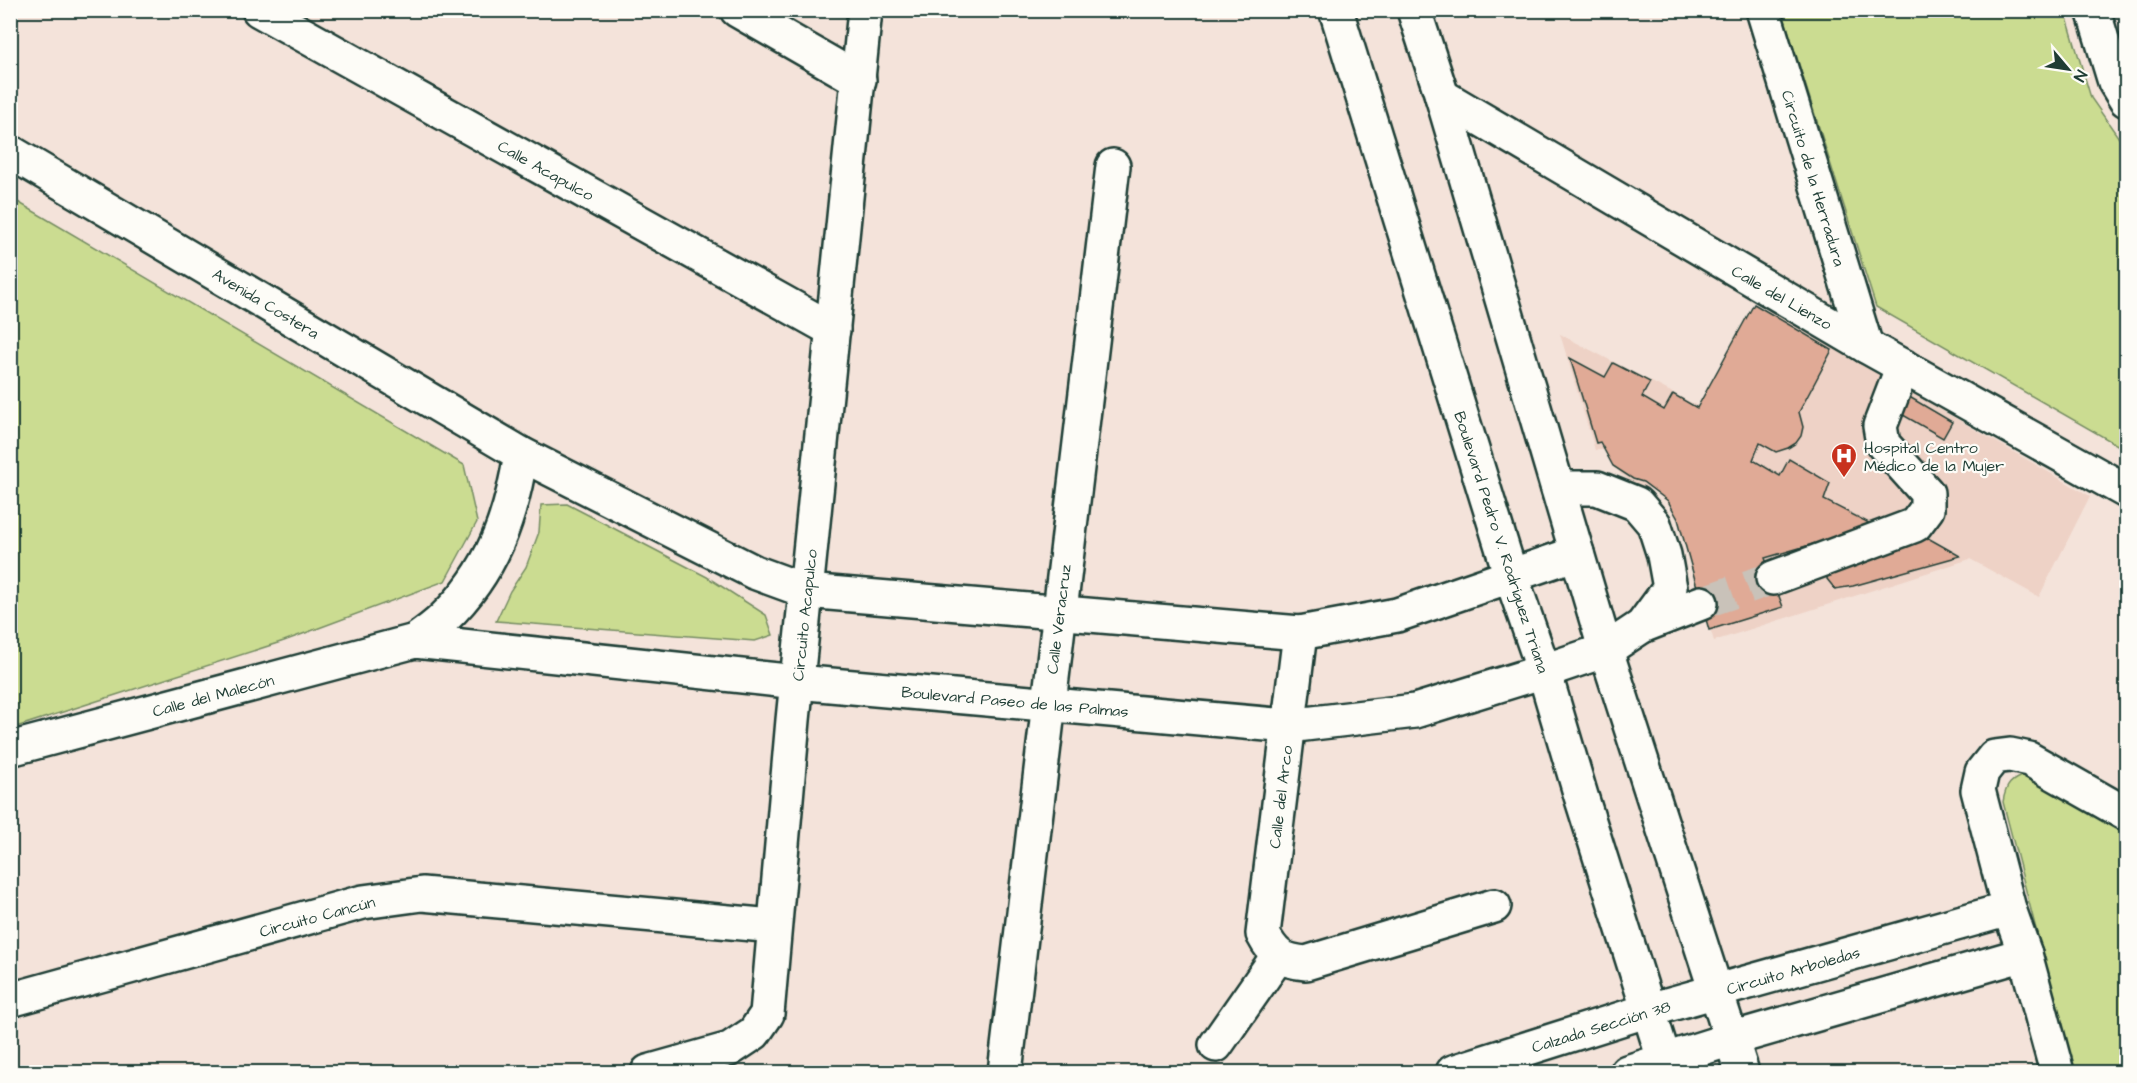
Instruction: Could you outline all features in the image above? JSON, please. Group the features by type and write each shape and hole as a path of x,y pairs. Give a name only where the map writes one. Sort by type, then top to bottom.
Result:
{"street":[{"name":"Calle Acapulco","path":"259,10 833,330"},
{"path":"737,10 859,80"},
{"name":"Circuito Acapulco","path":"648,1072 730,1049 754,1033 767,1014 797,682 865,10"},
{"name":"Boulevard Pedro V. Rodríguez Triana","path":"1336,10 1511,576 1544,671 1581,796 1667,1066"},
{"path":"1414,10 1442,96 1606,650 1742,1072"},
{"name":"Circuito de la Herradura","path":"1763,10 1866,346"},
{"path":"2093,10 2115,82 2127,100"},
{"name":"Calle del Lienzo","path":"1442,96 1866,346 2127,491"},
{"name":"Avenida Costera","path":"10,152 521,454"},
{"name":"Calle Veracruz","path":"1005,1072 1113,166"},
{"path":"1773,578 1915,525 1927,509 1927,493 1883,444 1880,426 1903,366"},
{"path":"415,642 444,618 489,560 507,518 515,491 521,454 754,572 806,591 1300,633 1397,615 1577,553"},
{"path":"1558,488 1597,488 1637,504 1654,524 1664,555 1670,588 1642,626"},
{"path":"1642,626 1701,603"},
{"name":"Boulevard Paseo de las Palmas","path":"415,642 797,682 1288,726 1415,711 1606,650 1642,626"},
{"name":"Calle del Arco","path":"1278,956 1270,948 1263,934 1300,633"},
{"name":"Calle del Malecón","path":"10,749 415,642"},
{"path":"2057,1072 2025,954 2009,909 1978,790 1982,772 1994,757 2010,755 2029,759 2127,814"},
{"name":"Circuito Cancún","path":"10,1000 363,902 422,894 774,926"},
{"path":"1216,1045 1278,956 1291,962 1306,963 1494,906"},
{"name":"Circuito Arboledas","path":"1716,992 2009,909"},
{"name":"Circuito Arboledas","path":"1871,948 1886,995"},
{"path":"1628,1072 1667,1066 1731,1039 2025,954"},
{"name":"Calzada Sección 38","path":"1453,1072 1649,1010 1716,992"}],"shaded area":[{"name":"Hospital Centro Médico de la Mujer","path":"1768,310 2090,496 2039,597 1970,559 1714,641 1680,525 1671,507 1658,491 1635,484 1620,474 1613,450 1595,450 1560,334 1711,413"}],"green space":[{"path":"1782,11 2065,11 2091,98 2126,146 2126,450 1876,307"},
{"path":"11,198 464,465 477,522 445,581 284,641 16,727 10,717"},
{"path":"567,504 707,577 766,615 773,635 755,641 496,621 510,591 526,567 539,532 541,505"},
{"path":"2028,773 2126,826 2126,1072 2073,1072 2003,802 2010,783"}],"building":[{"path":"1754,304 1832,350 1799,412 1803,427 1796,443 1776,452 1760,443 1753,460 1780,476 1789,459 1830,483 1824,500 1875,526 1765,558 1783,607 1709,630 1678,519 1668,501 1643,482 1633,479 1613,466 1600,442 1596,443 1570,358 1605,377 1613,363 1650,382 1642,397 1664,410 1673,394 1697,408"},
{"path":"1906,395 1952,422 1943,438 1896,411"},
{"path":"1919,533 1960,556 1853,586 1835,589 1827,579 1828,573"}],"tunnel":[{"path":"1701,603 1773,578"}],"place":[{"name":"Hospital Centro Médico de la Mujer","path":"1844,479"}]}
